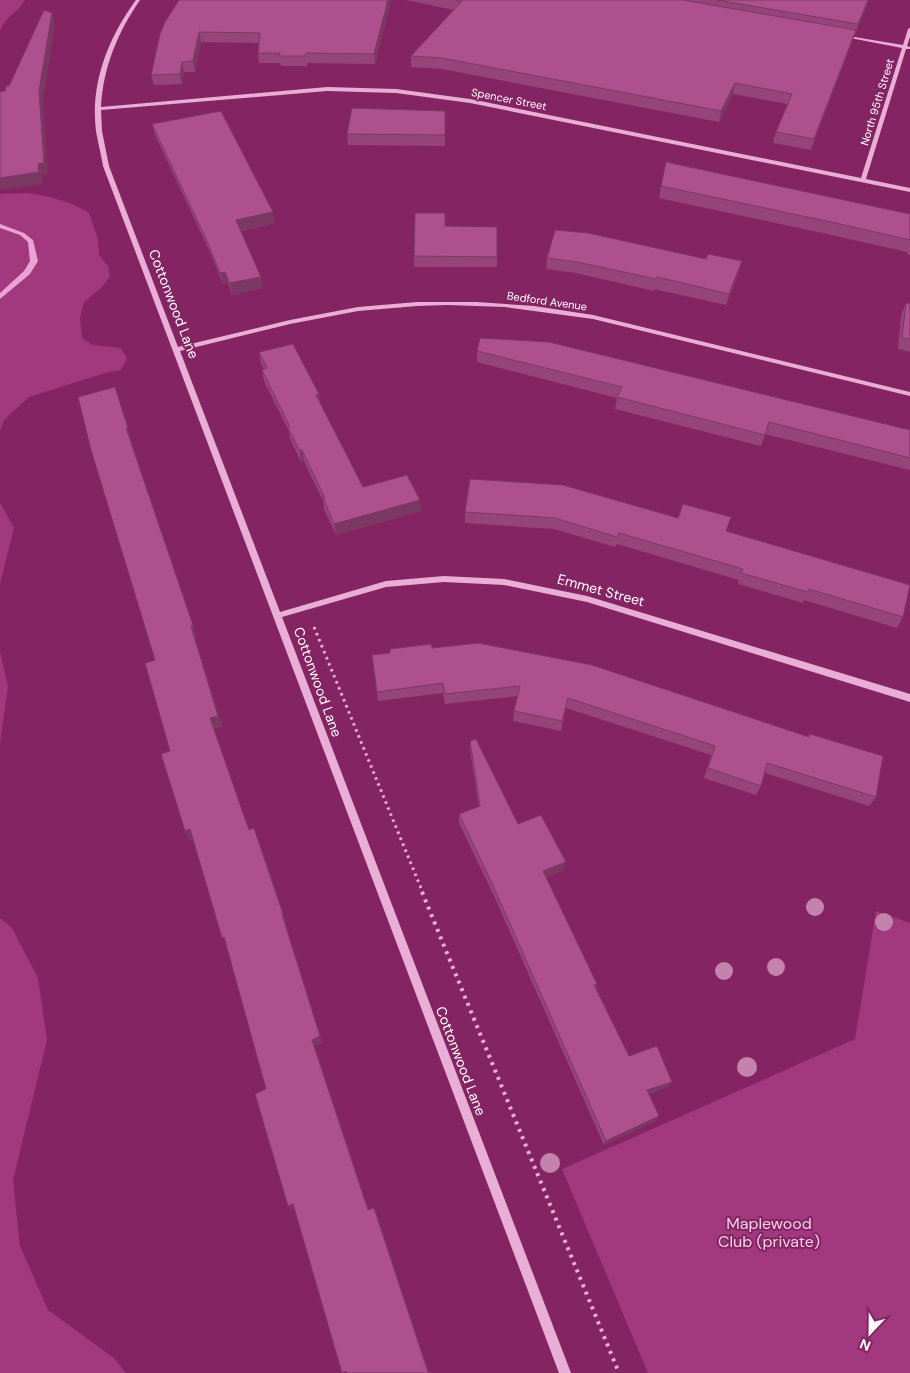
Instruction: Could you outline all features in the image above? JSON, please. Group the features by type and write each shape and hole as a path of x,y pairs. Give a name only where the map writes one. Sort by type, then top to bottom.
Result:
{"street":[{"name":"Cottonwood Lane","path":"138,0 117,32 108,54 100,84 99,130 106,166 279,615 306,693 565,1373"},
{"name":"North 95th Street","path":"863,181 907,47 910,29"},
{"path":"837,35 907,47"},
{"name":"Spencer Street","path":"98,109 303,90 349,88 396,91 470,101 910,190"},
{"name":"Bedford Avenue","path":"176,350 319,316 359,309 452,303 501,304 593,317 910,394"},
{"name":"Emmet Street","path":"279,615 386,584 444,579 504,582 587,599 910,698"}],"path":[{"path":"314,627 619,1373"}],"green space":[{"path":"0,0 25,0 5,22 0,32"},
{"path":"27,193 59,200 89,213 98,239 99,255 108,266 110,276 102,287 84,302 80,318 82,338 93,345 121,348 127,359 121,370 105,373 29,397 4,420 0,431 0,194"},
{"path":"0,502 14,528 0,584"},
{"path":"0,652 8,686 0,744"},
{"name":"Maplewood Club (private)","path":"876,911 910,923 910,1373 648,1373 562,1169 855,1039"},
{"path":"0,918 12,928 38,978 47,1040 13,1180 20,1246 48,1310 114,1358 126,1373 0,1373"}],"building":[{"path":"179,0 388,0 374,54 306,53 306,56 279,56 280,53 258,53 260,33 199,32 193,61 182,62 180,74 151,75 160,34"},
{"path":"456,0 683,0 856,30 814,139 776,132 792,94 735,83 721,111 442,58 411,56 462,1"},
{"path":"717,0 868,0 858,24"},
{"path":"44,10 52,13 39,91 44,163 38,164 39,172 0,178 0,92 5,91 6,86 9,86"},
{"path":"352,108 445,111 445,135 347,134"},
{"path":"221,111 273,212 236,220 261,277 230,283 225,272 220,273 152,124"},
{"path":"666,162 910,214 910,240 661,186"},
{"path":"415,213 445,213 445,226 497,227 497,257 414,256"},
{"path":"555,230 588,233 706,259 708,254 742,261 729,294 657,277 656,279 577,262 547,258"},
{"path":"906,303 910,304 910,339 902,338"},
{"path":"480,338 549,342 910,430 910,458 769,422 765,435 617,397 622,387 477,351"},
{"path":"293,344 319,394 316,395 363,487 407,475 420,500 334,524 323,498 325,498 302,450 300,451 288,428 290,427 262,370 267,368 259,352"},
{"path":"115,387 128,428 126,428 193,625 191,626 218,716 210,718 249,830 254,828 283,914 320,1036 312,1040 368,1210 374,1208 428,1372 430,1373 347,1373 346,1371 342,1373 293,1204 288,1206 255,1094 266,1089 224,937 222,938 190,829 185,831 161,754 170,751 145,663 155,660 91,450 78,397"},
{"path":"470,479 563,485 678,518 683,504 731,517 726,531 910,585 903,617 809,589 808,592 741,573 743,569 619,533 617,537 555,518 465,512"},
{"path":"478,643 592,665 809,737 810,734 883,756 876,797 767,763 761,786 708,768 715,746 568,698 562,721 514,711 520,686 445,694 443,683 377,692 372,655 390,653 390,649 431,644 432,648"},
{"path":"476,739 518,824 541,815 566,862 543,871 597,984 594,985 629,1056 657,1046 672,1082 647,1090 659,1116 606,1141 495,890 459,814 480,806 470,741"}],"waterway":[{"path":"0,226 22,234 31,241 34,261 27,272 0,297"}]}
